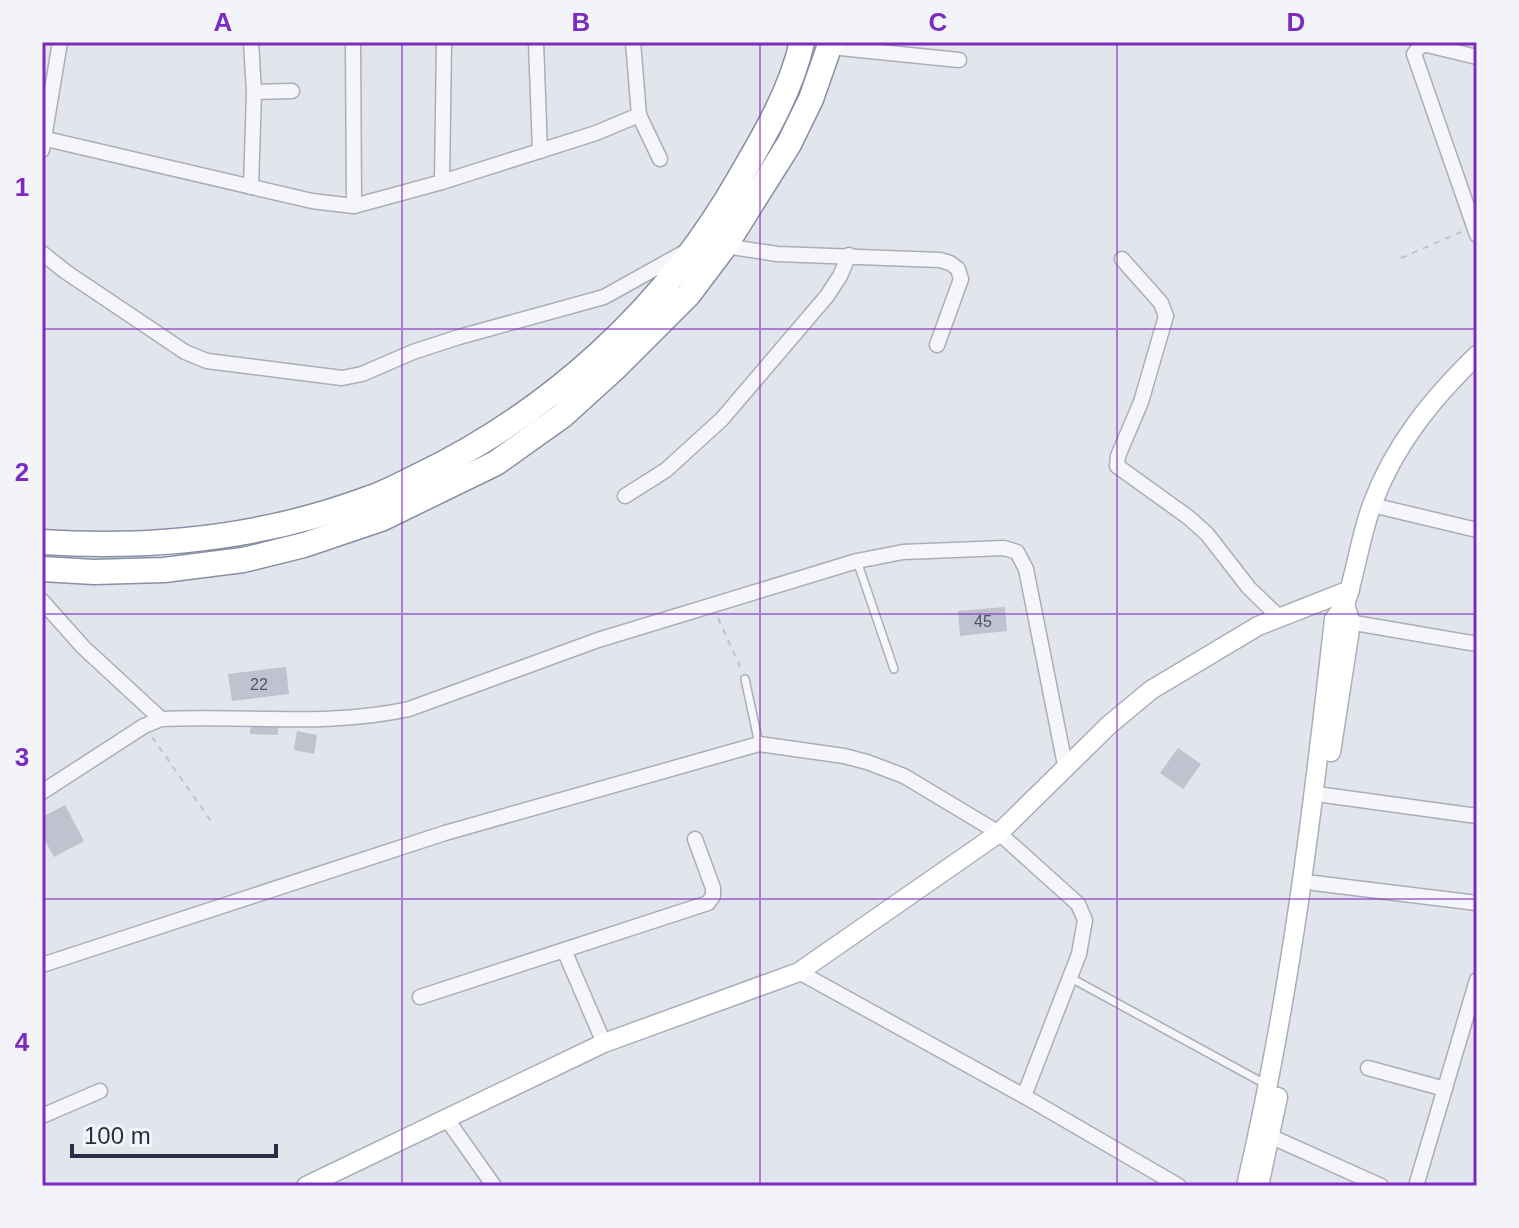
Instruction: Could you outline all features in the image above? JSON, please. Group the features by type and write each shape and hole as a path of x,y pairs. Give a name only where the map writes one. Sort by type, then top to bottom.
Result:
{"highway":[{"path":"42,542 132,544 202,539 303,518 371,498 462,455 538,405 624,330 698,245 773,121 802,42"},
{"path":"42,569 94,572 193,568 243,560 304,545 381,519 496,463 562,416 688,295 725,246 789,144 811,99 830,44"}],"street":[{"path":"60,42 43,142 312,201 354,206 540,151 639,115"},
{"path":"251,42 254,92 251,187"},
{"path":"353,42 354,206"},
{"path":"442,182 444,42"},
{"path":"536,42 540,151"},
{"path":"633,42 639,115 660,159"},
{"path":"830,44 959,60"},
{"path":"1475,231 1470,196 1414,54 1421,45 1427,45 1477,57"},
{"path":"254,92 292,91"},
{"path":"42,253 196,357 342,378 362,374 459,337 604,297 698,245"},
{"path":"725,246 777,254 849,255 950,263 958,269 961,279 937,345"},
{"path":"625,496 666,470 722,419 827,296 849,255"},
{"path":"1122,259 1161,303 1166,316 1141,402 1118,456 1117,466 1207,534 1249,588 1279,617"},
{"path":"1259,1186 1269,1086 1345,609 1372,505 1410,430 1438,393 1477,355"},
{"path":"1372,505 1477,530"},
{"path":"42,792 144,726 161,719 342,719 385,714 409,709 598,640 857,561 903,552 1004,548 1019,555 1026,569 1066,770"},
{"path":"42,601 83,647 161,719"},
{"path":"1246,1186 1265,1134 1314,883 1345,609"},
{"path":"306,1186 604,1043 799,972 999,833 1109,725 1151,690 1202,657 1279,617 1345,609 1477,644"},
{"path":"42,965 445,833 759,744 867,762 904,776 999,833 1078,904 1085,920 1079,954 1024,1096"},
{"path":"1324,795 1477,816"},
{"path":"420,997 708,903 713,896 713,888 695,839"},
{"path":"1314,883 1477,903"},
{"path":"564,950 604,1043"},
{"path":"799,972 1179,1186"},
{"path":"1416,1186 1477,980"},
{"path":"1368,1068 1445,1089"},
{"path":"42,1116 100,1091"},
{"path":"446,1118 494,1186"},
{"path":"1265,1134 1381,1186"}],"lane":[{"path":"857,561 894,669"},
{"path":"745,679 759,744"},
{"path":"1071,978 1269,1086"}],"path":[{"path":"1401,258 1475,231"},
{"path":"712,606 745,679"},
{"path":"144,726 213,824"}],"building":[{"path":"1005,607 1007,631 960,636 958,611"},
{"path":"286,667 289,694 232,701 228,674"},
{"path":"250,725 278,726 278,735 250,734"},
{"path":"297,731 317,735 314,754 294,750"},
{"path":"1178,748 1201,764 1183,789 1160,773"},
{"path":"65,805 84,841 54,857 42,835 42,817"}]}
